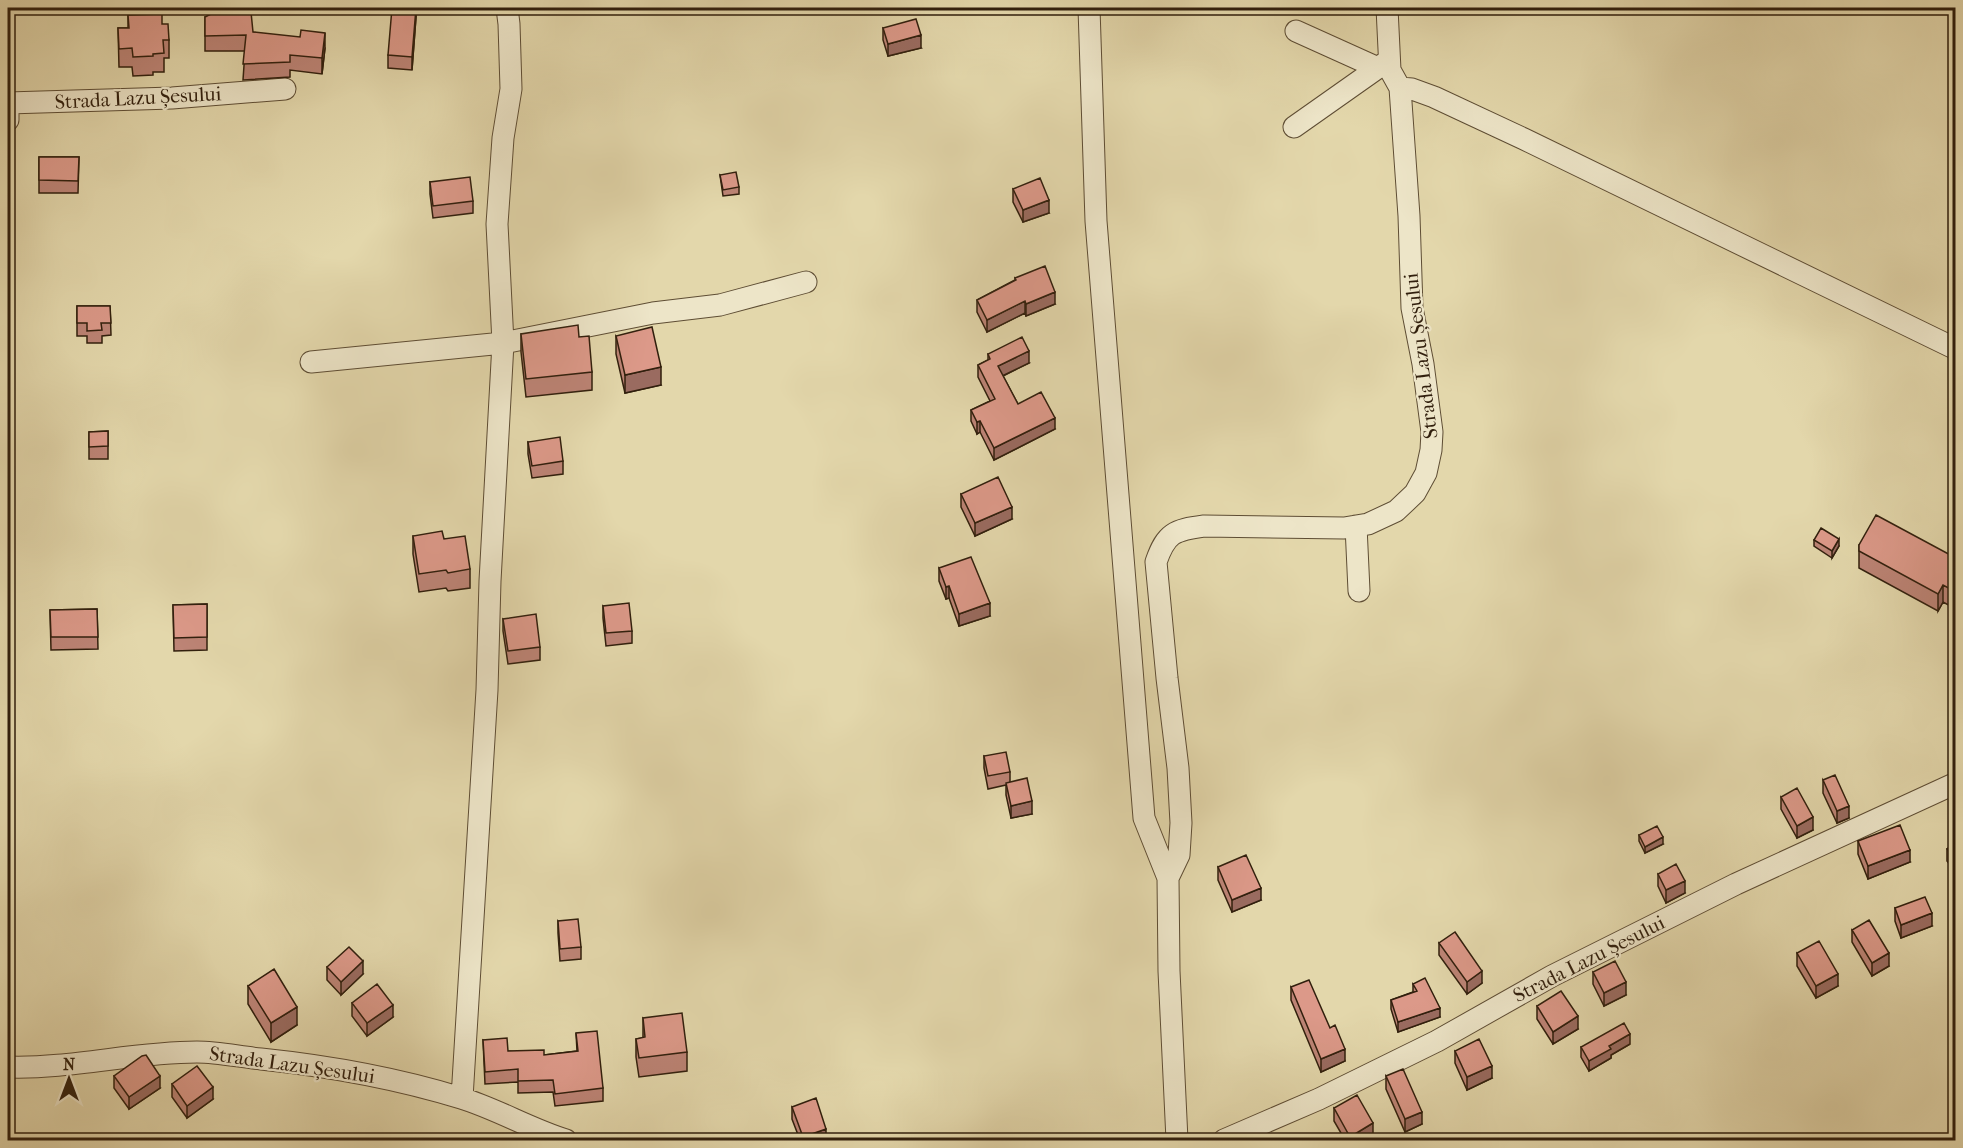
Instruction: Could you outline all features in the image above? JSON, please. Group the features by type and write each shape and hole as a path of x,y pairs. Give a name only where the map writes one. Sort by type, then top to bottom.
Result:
{"street":[{"path":"462,1098 487,690 490,581 503,343 497,224 502,138 511,89 507,8"},
{"name":"Strada Lazu Șesului","path":"1089,8 1096,221 1144,818 1168,878 1169,971 1178,1140"},
{"name":"Strada Lazu Șesului","path":"1168,878 1179,855 1181,823 1178,768 1156,562 1161,547 1171,534 1204,526 1344,528 1368,524 1396,511 1415,493 1426,473 1432,432 1412,308 1409,216 1400,88 1390,70 1383,64 1387,8"},
{"path":"1296,31 1383,64"},
{"path":"1294,127 1383,64"},
{"path":"1400,88 1413,89 1434,97 1514,134 1956,349"},
{"name":"Strada Lazu Șesului","path":"8,109 285,89"},
{"path":"311,362 503,343 574,327 720,305 806,282"},
{"path":"1356,526 1359,591"},
{"name":"Strada Lazu Șesului","path":"1224,1140 1319,1099 1437,1041 1552,976 1736,884 1956,783"},
{"name":"Strada Lazu Șesului","path":"8,1067 32,1068 142,1054 199,1052 288,1062 378,1077 462,1098 554,1138"}],"building":[{"path":"392,8 416,8 412,57 388,55"},
{"path":"215,12 251,12 253,32 300,37 301,30 325,33 322,58 290,55 290,62 243,64 246,35 205,36 205,17"},
{"path":"162,14 162,24 168,24 169,40 163,40 164,53 133,57 132,48 119,49 118,28 129,28 128,15"},
{"path":"916,19 921,35 888,44 883,28"},
{"path":"39,157 79,157 78,181 39,180"},
{"path":"736,172 739,187 723,190 720,175"},
{"path":"470,177 473,201 433,206 430,182"},
{"path":"1040,178 1049,200 1023,210 1013,189"},
{"path":"1045,266 1055,292 1026,304 1025,301 987,320 977,300 1016,280 1015,278"},
{"path":"77,306 110,306 111,323 101,323 102,330 87,331 87,323 77,323"},
{"path":"578,325 579,337 589,336 592,372 526,379 521,334"},
{"path":"652,327 661,367 625,375 616,336"},
{"path":"1022,337 1029,351 998,366 1018,404 1041,392 1055,418 994,448 980,421 977,422 971,410 995,399 978,365 990,359 988,354"},
{"path":"108,431 108,446 89,447 89,432"},
{"path":"560,437 563,461 532,466 528,442"},
{"path":"998,477 1012,507 975,523 961,494"},
{"path":"1876,515 1956,558 1956,592 1943,585 1938,594 1859,551 1859,545"},
{"path":"1821,528 1839,539 1832,551 1814,540"},
{"path":"442,531 444,539 465,536 470,569 448,573 446,570 419,574 413,536"},
{"path":"971,557 990,603 959,614 949,586 946,587 939,568"},
{"path":"629,603 632,631 606,633 603,606"},
{"path":"207,604 207,637 174,638 173,605"},
{"path":"97,609 98,637 51,637 50,610"},
{"path":"536,614 540,647 508,651 503,619"},
{"path":"1006,752 1010,772 988,776 984,756"},
{"path":"1835,775 1849,806 1837,811 1823,780"},
{"path":"1027,778 1032,801 1011,806 1006,783"},
{"path":"1797,788 1813,817 1797,826 1781,797"},
{"path":"1900,825 1910,850 1868,866 1858,841"},
{"path":"1657,826 1663,837 1645,847 1639,835"},
{"path":"1956,843 1956,860 1947,849"},
{"path":"1246,855 1261,888 1232,900 1218,867"},
{"path":"1676,864 1685,881 1666,890 1658,874"},
{"path":"1925,897 1932,913 1901,925 1895,908"},
{"path":"578,919 581,947 560,949 558,921"},
{"path":"1869,920 1889,953 1872,963 1852,930"},
{"path":"1455,932 1482,971 1467,982 1439,943"},
{"path":"1819,941 1838,974 1816,986 1797,953"},
{"path":"349,947 363,961 341,982 327,967"},
{"path":"1615,961 1626,982 1604,993 1593,972"},
{"path":"274,969 297,1007 271,1023 248,986"},
{"path":"1425,978 1440,1008 1398,1022 1391,1000 1417,991 1413,984"},
{"path":"1309,980 1330,1028 1335,1025 1345,1049 1321,1059 1291,987"},
{"path":"377,984 393,1005 367,1023 352,1003"},
{"path":"1561,991 1578,1016 1553,1032 1537,1006"},
{"path":"682,1013 687,1052 639,1058 636,1039 645,1037 643,1018"},
{"path":"1624,1023 1630,1034 1609,1046 1611,1049 1589,1061 1581,1047"},
{"path":"597,1031 603,1088 555,1094 553,1080 518,1081 518,1069 485,1072 483,1040 507,1038 508,1051 544,1050 544,1055 578,1051 576,1033"},
{"path":"1479,1039 1492,1066 1467,1077 1455,1051"},
{"path":"146,1055 160,1076 129,1097 114,1076"},
{"path":"197,1066 213,1087 187,1106 172,1084"},
{"path":"1403,1069 1422,1112 1405,1119 1386,1076"},
{"path":"1357,1095 1373,1123 1350,1137 1334,1108"},
{"path":"816,1098 826,1129 803,1137 792,1107"}]}
